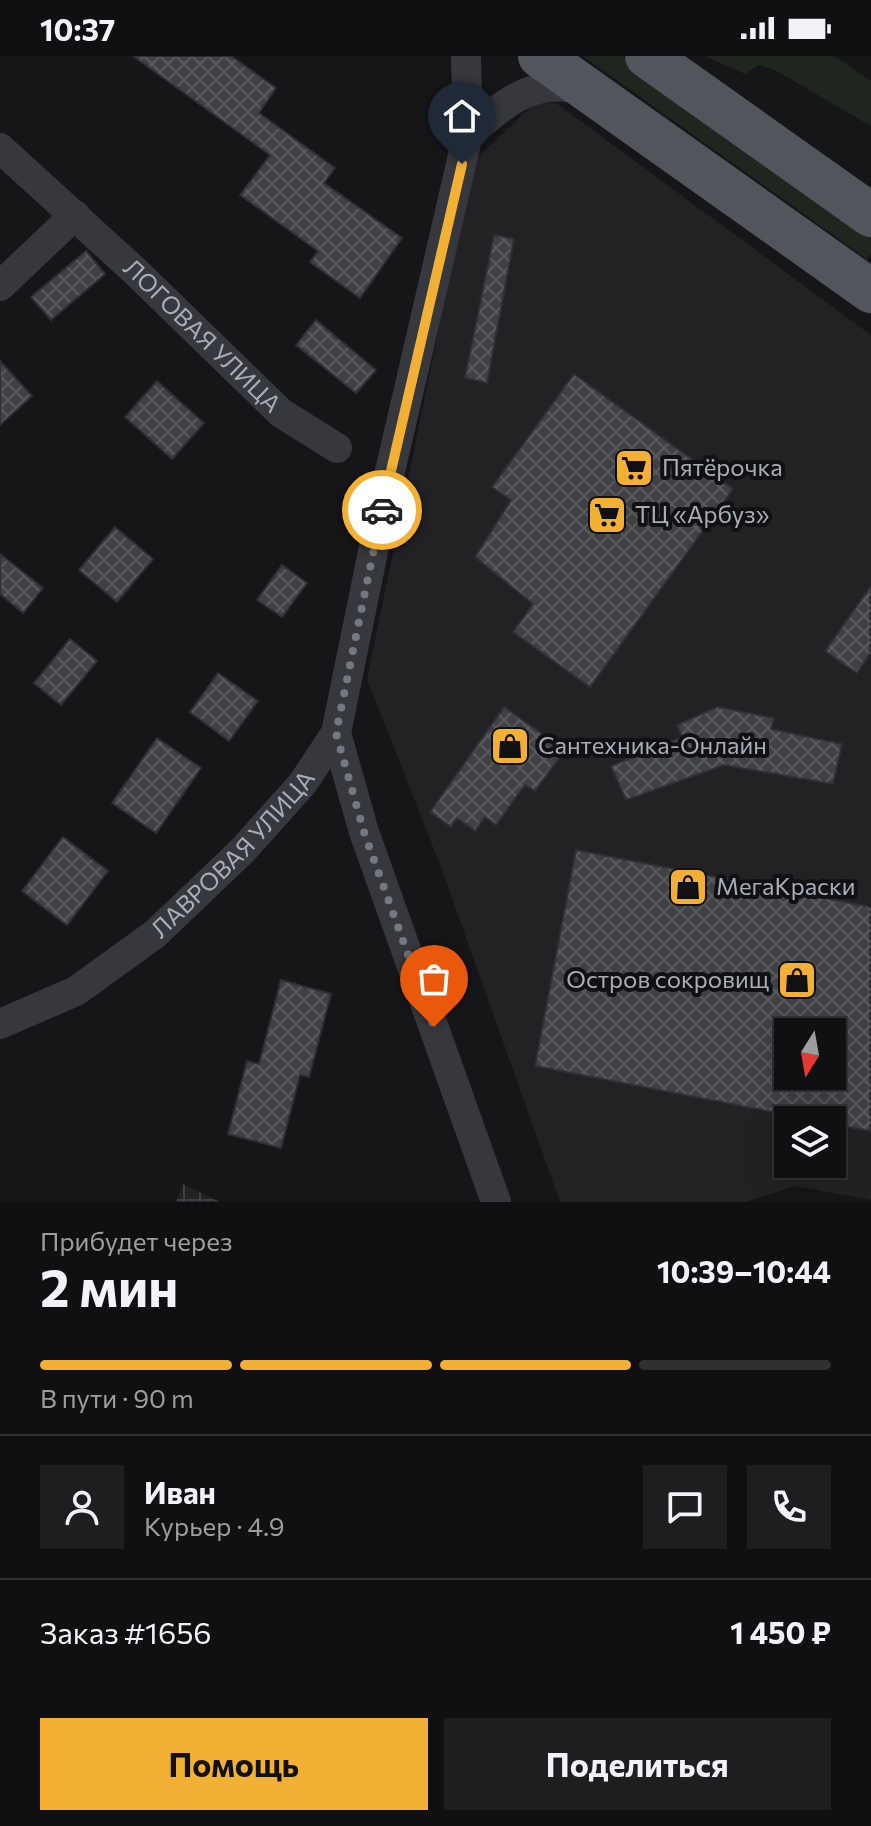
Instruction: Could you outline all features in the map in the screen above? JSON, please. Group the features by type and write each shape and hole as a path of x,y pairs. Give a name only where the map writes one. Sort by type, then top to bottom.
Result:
{"main road":[{"path":"540,56 871,291"},
{"path":"647,56 871,215"}],"street":[{"name":"ЛАВРОВАЯ УЛИЦА","path":"0,1024 76,991 155,934 242,851 303,783 336,733 385,493 468,134 466,56"},
{"path":"468,134 516,95 555,83 588,90"},
{"name":"ЛОГОВАЯ УЛИЦА","path":"0,148 75,215 281,413 337,448"},
{"path":"0,286 75,215"},
{"path":"336,733 364,832 496,1202"}],"shaded area":[{"path":"583,56 622,56 871,232 871,254 867,259"},
{"path":"705,56 834,56 871,81 871,126 775,70 759,65 745,74"},
{"path":"535,103 556,103 871,335 871,1200 796,1186 745,1202 560,1202 442,870 367,679 473,162"},
{"path":"183,1184 220,1202 176,1202"}],"building":[{"path":"133,56 231,56 276,88 259,113 335,168 324,183 402,238 360,298 310,262 318,251 240,195 270,155"},
{"path":"494,235 514,239 487,383 465,378"},
{"path":"86,251 105,274 51,320 31,297"},
{"path":"316,320 376,370 356,393 296,345"},
{"path":"0,361 32,396 0,425"},
{"name":"ТЦ «Арбуз»","path":"574,374 733,489 590,687 513,632 533,604 475,557 511,500 492,487"},
{"path":"157,381 204,423 172,459 125,417"},
{"path":"115,527 153,559 117,602 79,570"},
{"path":"0,554 43,588 23,613 0,594"},
{"path":"282,565 307,583 282,617 257,600"},
{"path":"871,586 871,652 857,673 825,651"},
{"path":"70,639 97,661 61,705 34,683"},
{"path":"218,673 258,701 229,741 190,712"},
{"path":"504,707 565,750 535,791 525,785 496,825 485,817 475,831 457,818 451,827 430,812"},
{"path":"717,707 774,718 771,729 842,744 833,784 724,765 626,800 611,766 682,737 677,725"},
{"path":"157,738 201,768 156,833 112,803"},
{"path":"63,837 108,871 67,925 22,891"},
{"path":"576,850 871,907 871,1131 846,1127 846,1106 774,1106 774,1112 535,1066"},
{"path":"281,980 331,994 309,1077 300,1075 281,1148 228,1134 247,1061 259,1064"}],"way so far":[{"path":"382,510 336,733 364,832 434,1027"}],"place":[{"name":"Пятёрочка","path":"634,468"},
{"name":"ТЦ «Арбуз»","path":"607,515"},
{"name":"Сантехника-Онлайн","path":"510,746"},
{"name":"МегаКраски","path":"688,887"},
{"name":"Остров сокровищ","path":"797,980"}],"route":[{"path":"382,510 462,164"}]}
